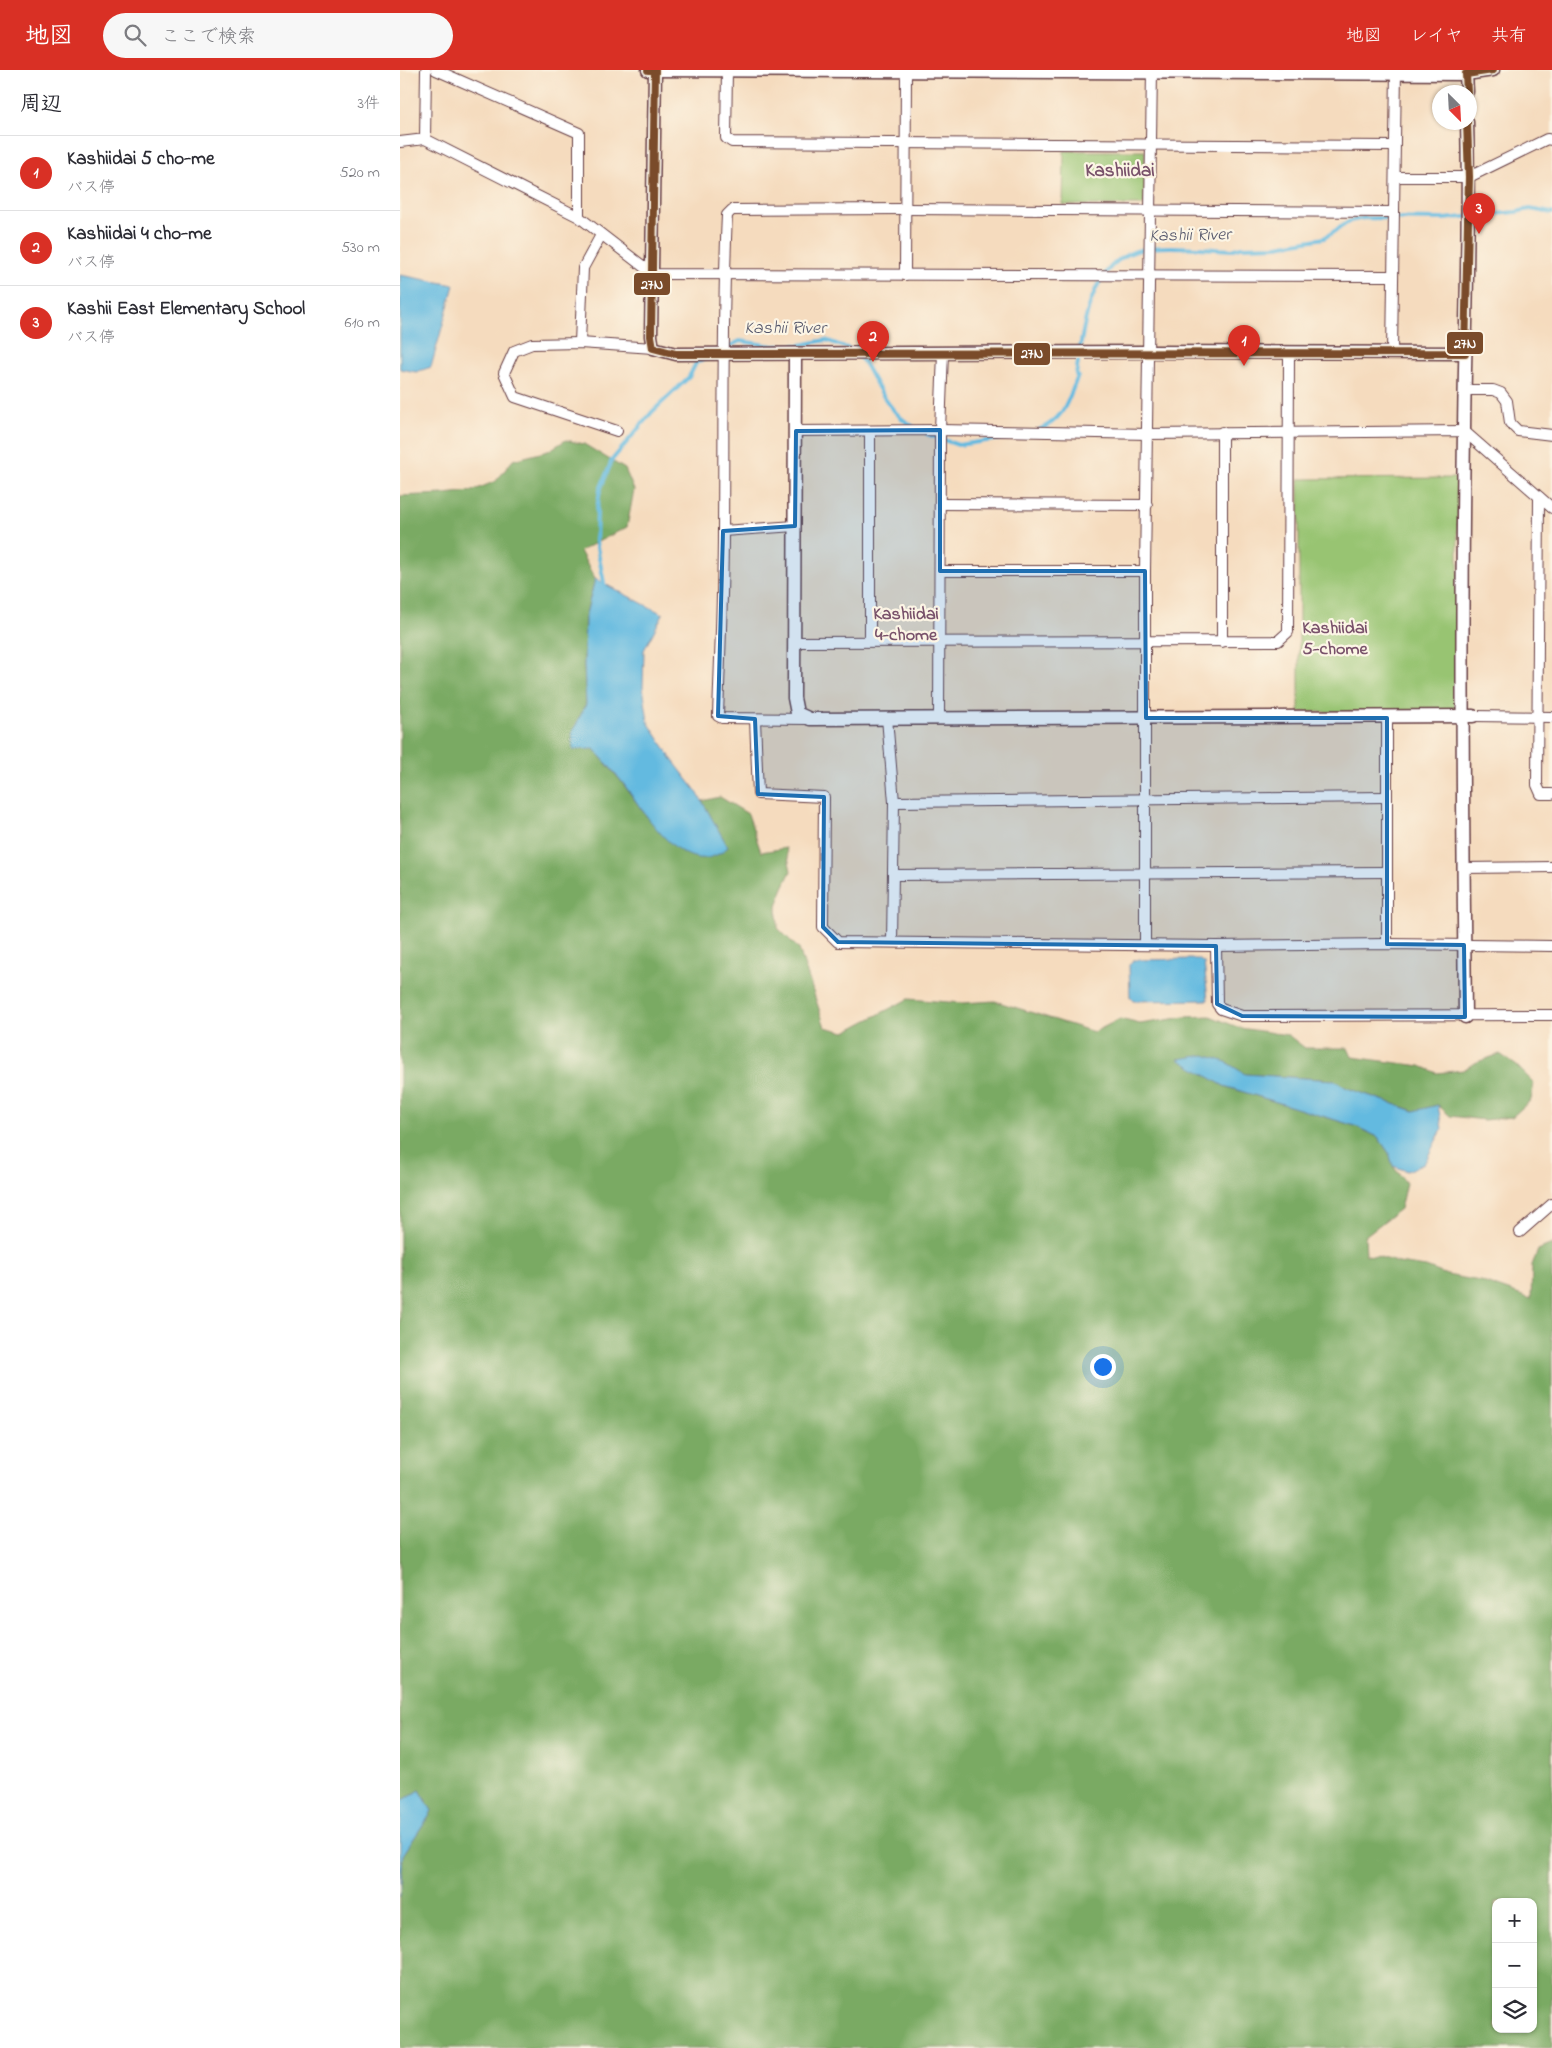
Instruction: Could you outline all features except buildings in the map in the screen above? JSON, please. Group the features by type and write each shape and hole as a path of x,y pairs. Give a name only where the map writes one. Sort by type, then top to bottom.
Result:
{"street":[{"path":"425,139 426,70"},
{"path":"436,70 580,133 579,217"},
{"path":"648,70 1466,72 1493,70"},
{"path":"653,348 651,336 655,70"},
{"path":"727,70 726,138 732,142 1394,146"},
{"path":"905,275 906,71"},
{"path":"1145,945 1148,275 1152,71"},
{"path":"1392,353 1396,71"},
{"path":"1466,72 1467,85"},
{"path":"1465,1017 1463,868 1467,717 1464,431 1469,177 1468,130"},
{"path":"400,142 425,139 579,217 653,274 724,276 1392,276"},
{"path":"1395,177 1469,177 1547,139 1552,140"},
{"path":"1394,212 906,209 732,210 727,215 724,276 722,354 723,531 718,716 722,718 755,719 939,717 1552,717"},
{"path":"580,343 583,268 601,235"},
{"path":"617,431 515,397 504,373 514,351 532,344 580,343 653,348 676,354 1465,353"},
{"path":"939,717 940,430 943,353"},
{"path":"794,642 1278,641 1288,632 1289,353"},
{"path":"795,354 794,698 797,713 810,719"},
{"path":"1465,390 1493,390 1501,393 1507,401 1510,423 1518,431 1552,435"},
{"path":"796,431 940,430 1148,434 1464,431 1552,508"},
{"path":"870,431 870,641"},
{"path":"1222,432 1222,642"},
{"path":"1539,498 1537,785 1541,794 1552,794"},
{"path":"941,504 1147,505"},
{"path":"723,531 795,526"},
{"path":"940,571 1146,572"},
{"path":"887,718 894,802 892,942"},
{"path":"1387,718 1387,944"},
{"path":"755,719 758,794 824,797 822,928 838,942 1216,946 1387,944 1552,946"},
{"path":"894,802 1386,797"},
{"path":"1463,868 1552,868"},
{"path":"893,875 1386,872"},
{"path":"1216,946 1217,1004 1221,1008 1242,1016 1465,1017 1552,1015"},
{"path":"1520,1232 1552,1204"}],"highlighted area":[{"path":"940,430 940,571 1145,571 1146,718 1387,718 1387,944 1464,945 1465,1017 1242,1016 1217,1004 1216,946 838,942 823,927 824,797 758,794 755,719 718,716 723,531 795,526 796,431"}],"green space":[{"path":"1064,151 1145,151 1144,205 1063,205"},
{"path":"566,440 584,444 625,469 634,490 627,527 580,551 595,579 585,618 584,666 586,704 572,733 594,749 621,781 647,817 728,848 702,801 720,797 748,814 761,852 786,848 791,871 782,890 777,907 778,928 799,949 825,1027 845,1032 908,999 962,1003 995,1001 1094,1032 1120,1019 1140,1024 1185,1017 1210,1016 1240,1028 1288,1035 1305,1048 1348,1048 1352,1057 1421,1066 1437,1073 1463,1070 1477,1062 1500,1054 1517,1066 1534,1083 1531,1100 1512,1117 1484,1120 1450,1116 1438,1105 1415,1111 1347,1088 1334,1080 1244,1074 1226,1062 1179,1059 1224,1086 1355,1126 1378,1137 1389,1153 1393,1166 1406,1183 1400,1209 1365,1236 1366,1255 1426,1267 1447,1275 1480,1281 1531,1299 1532,1265 1538,1250 1552,1244 1552,2048 1180,2048 1181,2043 1178,2048 400,2048 400,1897 403,1855 432,1811 420,1790 400,1802 400,496 472,491 496,481 513,460 548,451"},
{"path":"1457,478 1460,711 1299,712 1299,479"}],"water":[{"path":"400,275 454,285 431,367 416,372 400,369"},
{"path":"595,579 663,614 644,650 643,687 648,722 671,758 697,792 728,847 712,857 696,858 681,851 667,840 654,825 619,778 594,749 573,750 572,733 586,704 584,666 585,618"},
{"path":"1198,959 1204,963 1208,1000 1133,1001 1130,997 1129,965 1133,960"},
{"path":"1205,1055 1226,1062 1245,1074 1334,1080 1347,1088 1414,1111 1438,1105 1442,1129 1424,1164 1407,1171 1393,1166 1389,1153 1378,1137 1355,1126 1224,1086 1178,1059"},
{"path":"420,1790 432,1811 403,1855 400,1897 400,1802"}],"waterway":[{"name":"Kashii River","path":"1040,429 1055,420 1060,414 1065,407 1078,376 1076,375 1085,321 1097,286 1107,271 1120,259 1136,251 1157,247 1232,250 1240,247 1277,246 1324,238 1350,221 1364,218 1444,219 1530,209 1552,213"},
{"name":"Kashii River","path":"724,349 740,341 774,346 800,345 826,340 850,349"},
{"name":"Kashii River","path":"859,357 897,414 914,427"},
{"name":"Kashii River","path":"605,588 596,542 597,509 600,490 612,460 652,412 689,377 696,363 705,359"},
{"name":"Kashii River","path":"927,434 958,445 1022,436"}],"transit line":[{"name":"27N","path":"648,70 655,70 651,336 653,348 676,354 1465,353 1469,177 1467,130"},
{"name":"27N","path":"1467,85 1466,74 1493,70"}],"place":[{"name":"Kashii East Elementary School","path":"1479,234"},
{"name":"Kashiidai 4 cho-me","path":"873,362"},
{"name":"Kashiidai 5 cho-me","path":"1244,366"}],"district":[{"name":"Kashiidai","path":"1120,171"},
{"name":"Kashiidai 4-chome","path":"906,625"},
{"name":"Kashiidai 5-chome","path":"1335,639"}]}
